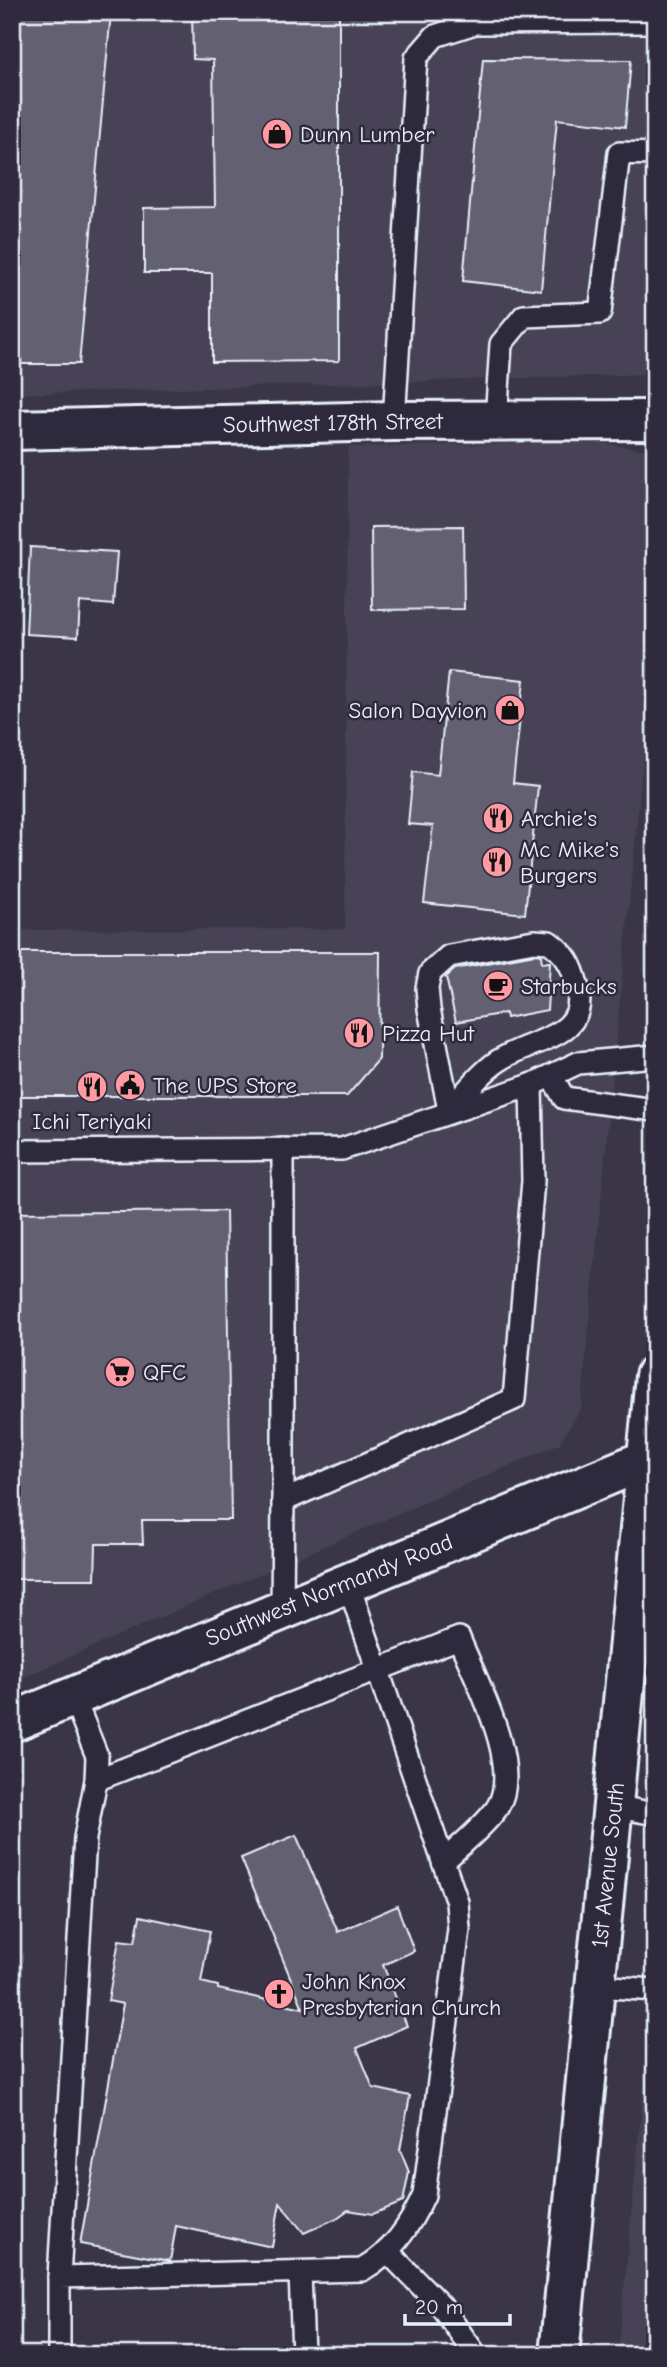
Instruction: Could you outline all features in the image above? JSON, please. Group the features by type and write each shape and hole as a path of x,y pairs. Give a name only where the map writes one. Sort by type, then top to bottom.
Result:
{"street":[{"name":"Southwest 178th Street","path":"12,430 394,421 655,420"},
{"name":"1st Avenue South","path":"559,2355 613,1806 651,1458 655,1376"},
{"name":"Southwest Normandy Road","path":"12,1722 651,1458"}],"lane":[{"path":"394,421 416,58 435,36 475,23 655,22"},
{"path":"496,421 501,344 524,316 600,313 619,153 655,154"},
{"path":"534,941 550,942 572,963 580,998 579,1011 573,1023 501,1059 449,1110 429,1009 427,988 430,974 438,963 459,953 534,941"},
{"path":"12,1151 342,1149 449,1110 531,1085 578,1063 655,1056"},
{"path":"552,1077 564,1098 655,1110"},
{"path":"284,1501 514,1399 533,1181 531,1085"},
{"path":"282,1610 284,1149"},
{"path":"59,2277 362,2270 387,2251 413,2219 424,2195 459,1929 457,1902 348,1583"},
{"path":"96,1780 458,1638 503,1751 505,1786 497,1808 443,1862"},
{"path":"59,2355 59,2277 85,1838 96,1780 97,1756 73,1696"},
{"path":"613,1806 655,1814"},
{"path":"596,1986 655,1990"},
{"path":"387,2251 441,2306 476,2355"},
{"path":"300,2272 303,2355"}],"shaded area":[{"path":"12,12 655,12 654,374 12,394"},
{"path":"596,442 645,450 655,463 655,633 581,1408 559,1444 12,1682 12,930 345,929 348,447"},
{"path":"655,1965 655,2355 618,2355"}],"building":[{"path":"12,12 111,12 79,364 12,364"},
{"name":"Dunn Lumber","path":"192,12 339,12 339,361 212,362 212,273 144,273 144,208 215,207 213,60 193,59"},
{"path":"483,59 631,60 625,127 557,119 541,290 463,281"},
{"path":"463,526 464,609 372,610 371,527"},
{"path":"30,547 117,552 113,605 80,602 78,637 26,634"},
{"path":"449,672 524,680 513,783 538,786 525,914 424,903 433,826 408,824 413,772 438,775"},
{"path":"12,952 380,952 379,1059 347,1096 12,1096"},
{"name":"Starbucks","path":"541,955 542,963 550,962 547,1010 506,1018 505,1013 456,1022 446,977 455,969"},
{"name":"QFC","path":"226,1211 231,1520 142,1520 143,1544 96,1544 95,1579 12,1579 12,1213"},
{"path":"296,1835 338,1932 397,1906 414,1951 383,1965 407,2026 357,2048 373,2088 410,2096 400,2150 409,2172 403,2202 373,2214 348,2210 304,2233 280,2203 272,2247 176,2226 170,2261 80,2244 123,2004 108,2001 119,1940 135,1942 140,1916 210,1931 201,1982 218,1986 218,1989 303,2008 241,1858"}],"place":[{"name":"Dunn Lumber","path":"277,134"},
{"name":"Salon Dayvion","path":"510,710"},
{"name":"Archie's","path":"498,818"},
{"name":"Mc Mike's Burgers","path":"497,862"},
{"name":"Starbucks","path":"498,986"},
{"name":"Pizza Hut","path":"359,1033"},
{"name":"The UPS Store","path":"130,1085"},
{"name":"Ichi Teriyaki","path":"92,1087"},
{"name":"QFC","path":"120,1372"},
{"name":"John Knox Presbyterian Church","path":"279,1994"}]}
